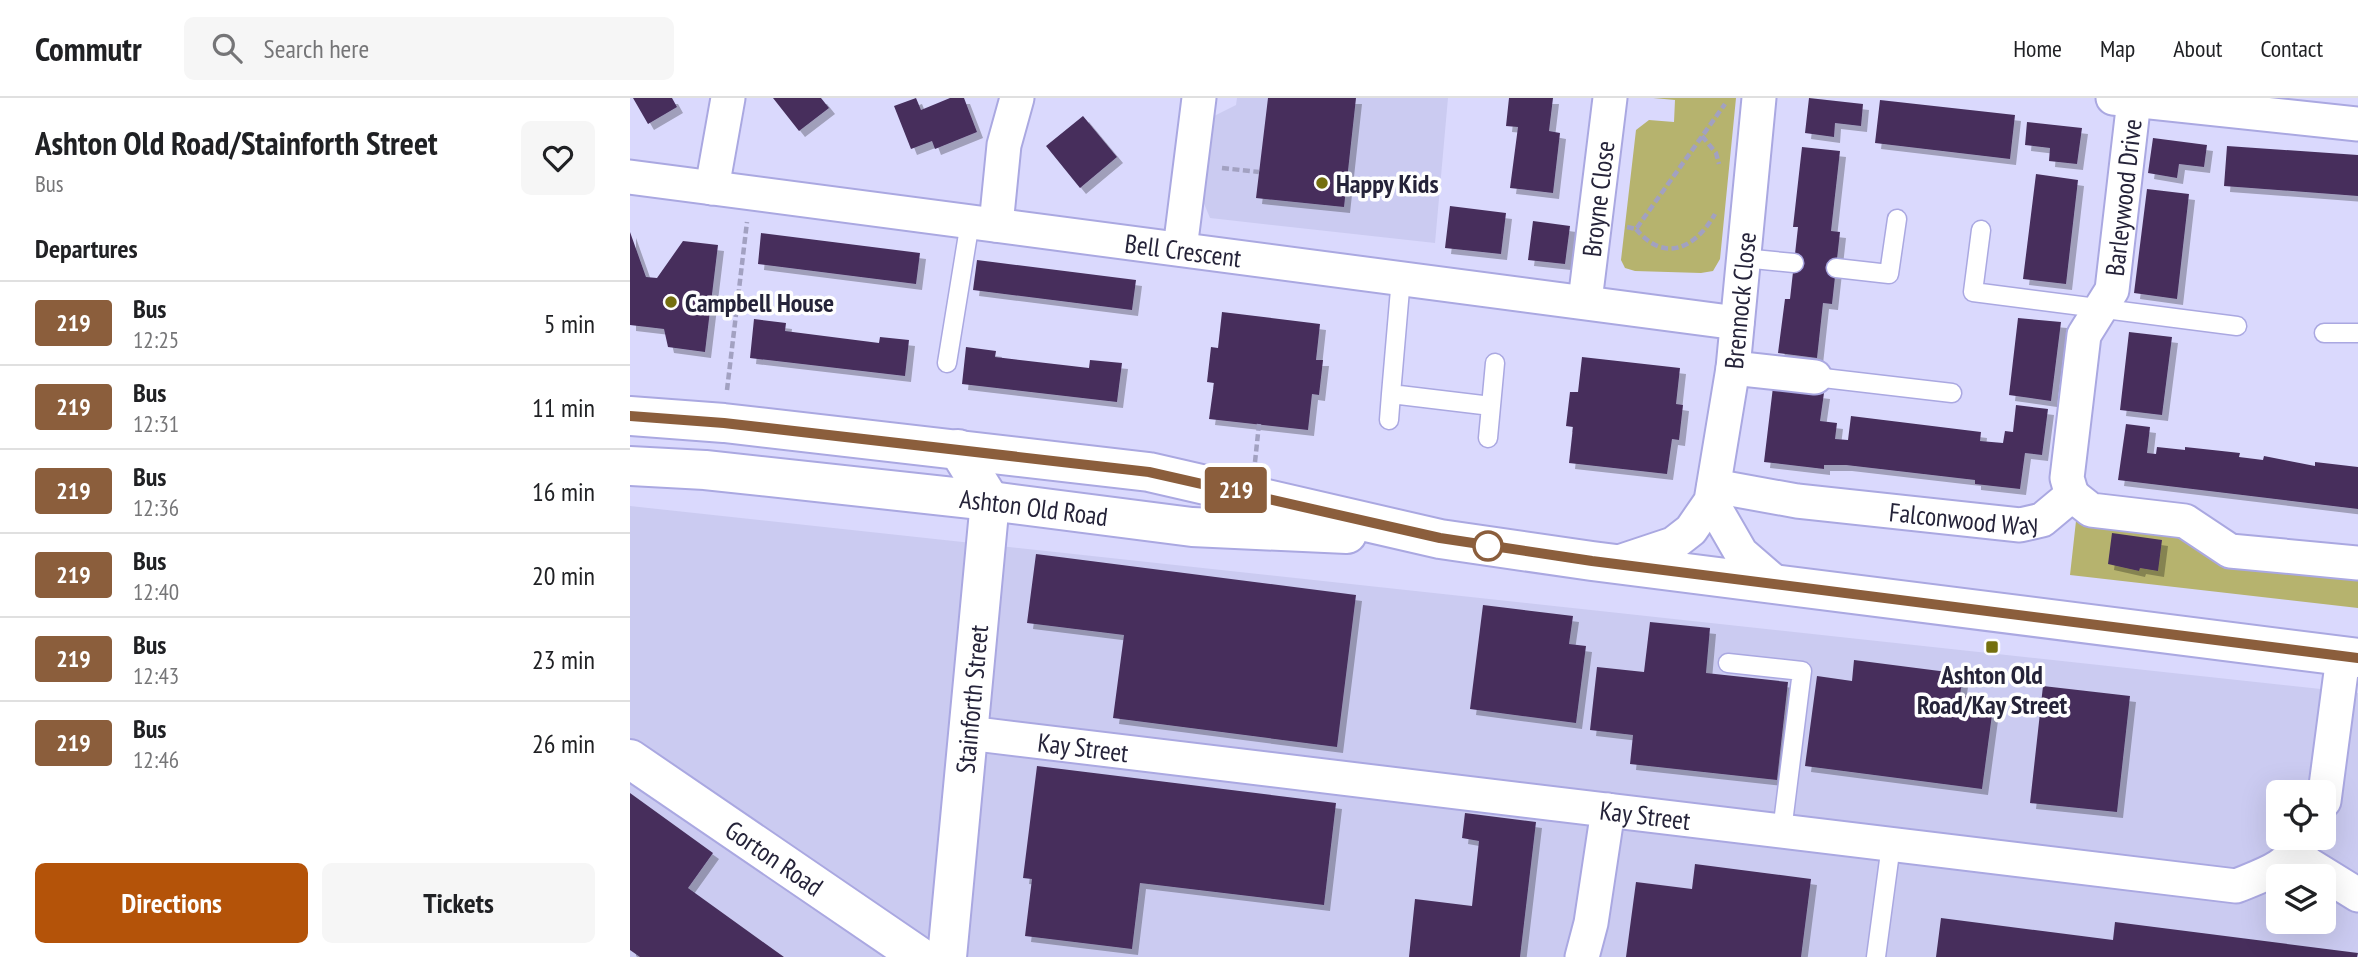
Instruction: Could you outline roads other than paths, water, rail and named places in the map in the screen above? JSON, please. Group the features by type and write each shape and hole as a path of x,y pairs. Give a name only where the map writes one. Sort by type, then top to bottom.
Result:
{"main road":[{"name":"Ashton Old Road","path":"630,416 724,423 1149,472 1440,538 1613,564 2350,658"},
{"path":"958,449 990,500"},
{"name":"Ashton Old Road","path":"630,466 705,470 990,500 1192,527 1440,538"},
{"name":"Stainforth Street","path":"947,957 990,500"},
{"name":"Gorton Road","path":"630,759 920,957"}],"street":[{"path":"712,188 728,98"},
{"path":"983,223 1017,98"},
{"path":"1180,249 1199,98"},
{"name":"Broyne Close","path":"1585,301 1610,98"},
{"name":"Brennock Close","path":"1613,564 1673,544 1691,530 1713,493 1733,368 1759,98"},
{"path":"2123,99 2312,109 2358,124"},
{"name":"Barleywood Drive","path":"2072,495 2067,478 2084,335 2112,290 2123,99"},
{"name":"Bell Crescent","path":"630,177 1737,323"},
{"path":"1733,368 1815,377"},
{"path":"1713,493 1741,553 1778,585"},
{"name":"Falconwood Way","path":"1713,493 2020,525 2042,520 2072,495 2091,510 2185,521 2230,551 2358,564"},
{"path":"2328,780 2350,658"},
{"name":"Kay Street","path":"968,733 2236,886 2281,869 2297,850"},
{"path":"1582,957 1591,923 1608,810"},
{"path":"2304,850 2358,895"}],"lane":[{"path":"1836,268 1889,274 1897,219"},
{"path":"947,363 983,223"},
{"path":"1981,230 1973,292 2236,326"},
{"path":"1743,258 1794,263"},
{"path":"1389,420 1401,278"},
{"path":"2324,333 2358,333"},
{"path":"1488,438 1495,363"},
{"path":"1815,377 1952,393"},
{"path":"1391,394 1491,406"},
{"path":"1728,663 1801,671 1782,831"},
{"path":"1877,957 1891,845"}],"place":[{"name":"Happy Kids","path":"1322,183"},
{"name":"Campbell House","path":"671,302"},
{"name":"Ashton Old Road/Kay Street","path":"1992,647"}]}
